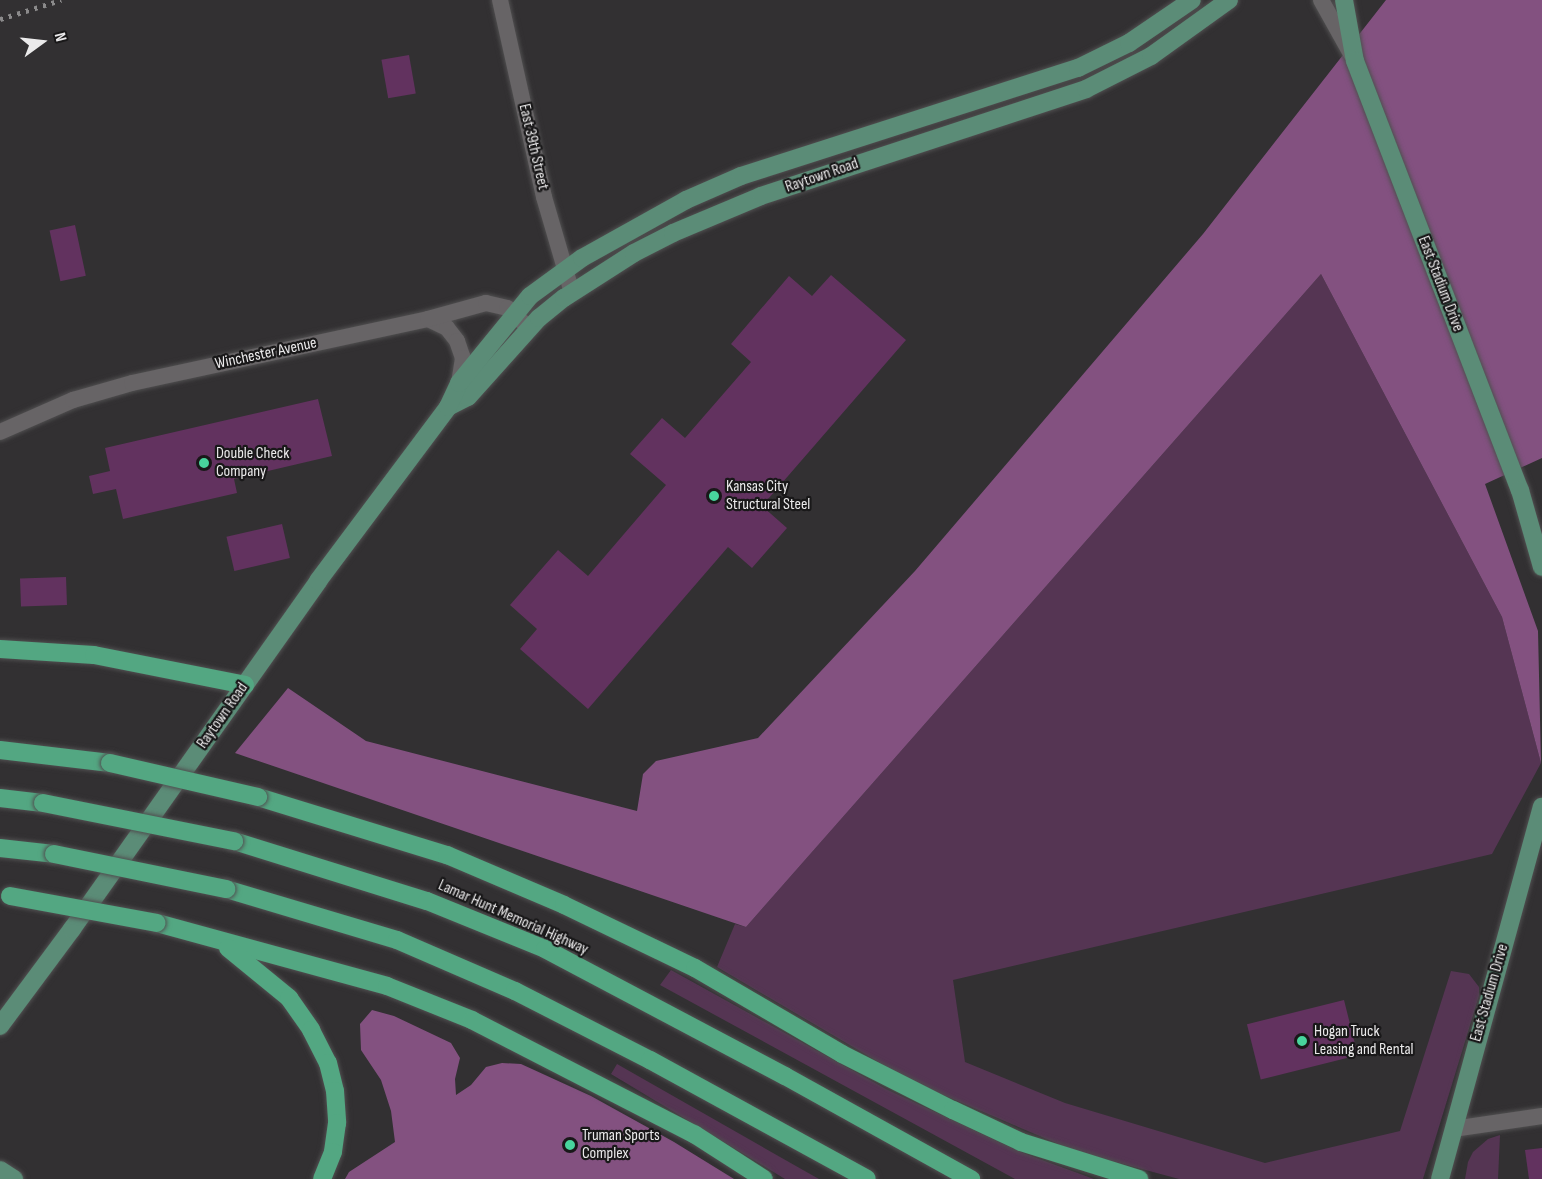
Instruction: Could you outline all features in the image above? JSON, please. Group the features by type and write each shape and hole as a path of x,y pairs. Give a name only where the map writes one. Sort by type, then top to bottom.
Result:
{"highway":[{"path":"0,649 94,655 245,685"},
{"path":"0,750 110,763 258,797 447,855 564,905 695,968 842,1054 1022,1142 1139,1179"},
{"name":"Lamar Hunt Memorial Highway","path":"0,798 43,803 234,841 427,901 545,949 684,1022 970,1179"},
{"path":"0,848 54,854 226,889 397,940 514,991 650,1060 867,1179"},
{"path":"5,896 157,923 387,986 472,1020 593,1081 694,1134 764,1179"},
{"path":"219,941 258,970 289,998 311,1030 328,1063 335,1091 337,1123 333,1152 322,1179"}],"main road":[{"name":"Raytown Road","path":"0,1026 72,929 318,581 448,408 459,383 530,296 565,269 686,200 741,176 1078,68 1129,43 1192,0"},
{"name":"Raytown Road","path":"448,408 468,397 529,328 572,293 634,253 706,217 842,169 1086,89 1151,56 1229,0"},
{"name":"East Stadium Drive","path":"1344,0 1354,61 1520,490 1542,567"},
{"path":"1078,68 1086,89"},
{"path":"835,146 842,169"},
{"name":"East Stadium Drive","path":"1440,1179 1542,807"},
{"path":"0,1170 14,1179"}],"street":[{"name":"East 39th Street","path":"500,0 544,197 572,293"},
{"path":"1321,0 1335,21 1354,61"},
{"name":"Winchester Avenue","path":"0,432 73,400 132,383 428,319 486,303 507,308 529,328"},
{"path":"428,319 447,328 457,341 463,358 459,383"},
{"path":"1453,1129 1542,1116"}],"shaded area":[{"path":"1386,0 1542,0 1542,458 1485,484 1538,631 1541,763 1502,617 1321,274 746,927 235,753 288,688 366,741 637,811 643,774 656,761 758,738 915,571 1203,234"},
{"path":"1321,274 1502,617 1541,763 1492,854 953,980 965,1062 1065,1103 1265,1163 1400,1131 1451,971 1469,974 1479,987 1479,996 1423,1179 1179,1179 1075,1151 934,1091 887,1067 717,967 735,924 746,927"},
{"path":"671,970 886,1089 1023,1153 1094,1179 1015,1179 660,985"},
{"path":"372,1010 394,1016 451,1043 460,1058 455,1079 456,1095 471,1085 486,1067 502,1063 521,1064 591,1096 674,1142 734,1179 345,1179 349,1172 395,1142 391,1111 381,1080 361,1050 360,1024"},
{"path":"617,1064 819,1179 785,1179 611,1074"},
{"path":"1500,1135 1498,1179 1465,1179 1468,1162 1473,1152 1488,1139"}],"building":[{"path":"409,55 416,93 388,98 381,60"},
{"path":"75,225 86,276 60,281 50,230"},
{"name":"Kansas City Structural Steel","path":"831,275 906,340 762,506 787,528 752,568 728,547 588,709 520,649 537,629 510,605 558,550 588,576 666,485 630,454 662,418 685,438 751,362 731,344 789,276 812,296"},
{"name":"Double Check Company","path":"318,399 332,456 234,479 237,493 123,519 116,489 93,494 89,476 110,471 105,448"},
{"path":"282,524 290,558 234,571 226,537"},
{"path":"66,577 67,605 21,607 20,579"},
{"name":"Hogan Truck Leasing and Rental","path":"1344,1000 1358,1055 1261,1079 1247,1024"},
{"path":"1542,1148 1542,1179 1529,1179 1525,1150"}],"railway":[{"path":"0,19 61,0"}],"place":[{"name":"Double Check Company","path":"204,463"},
{"name":"Kansas City Structural Steel","path":"714,496"},
{"name":"Hogan Truck Leasing and Rental","path":"1302,1041"},
{"name":"Truman Sports Complex","path":"570,1145"}]}
